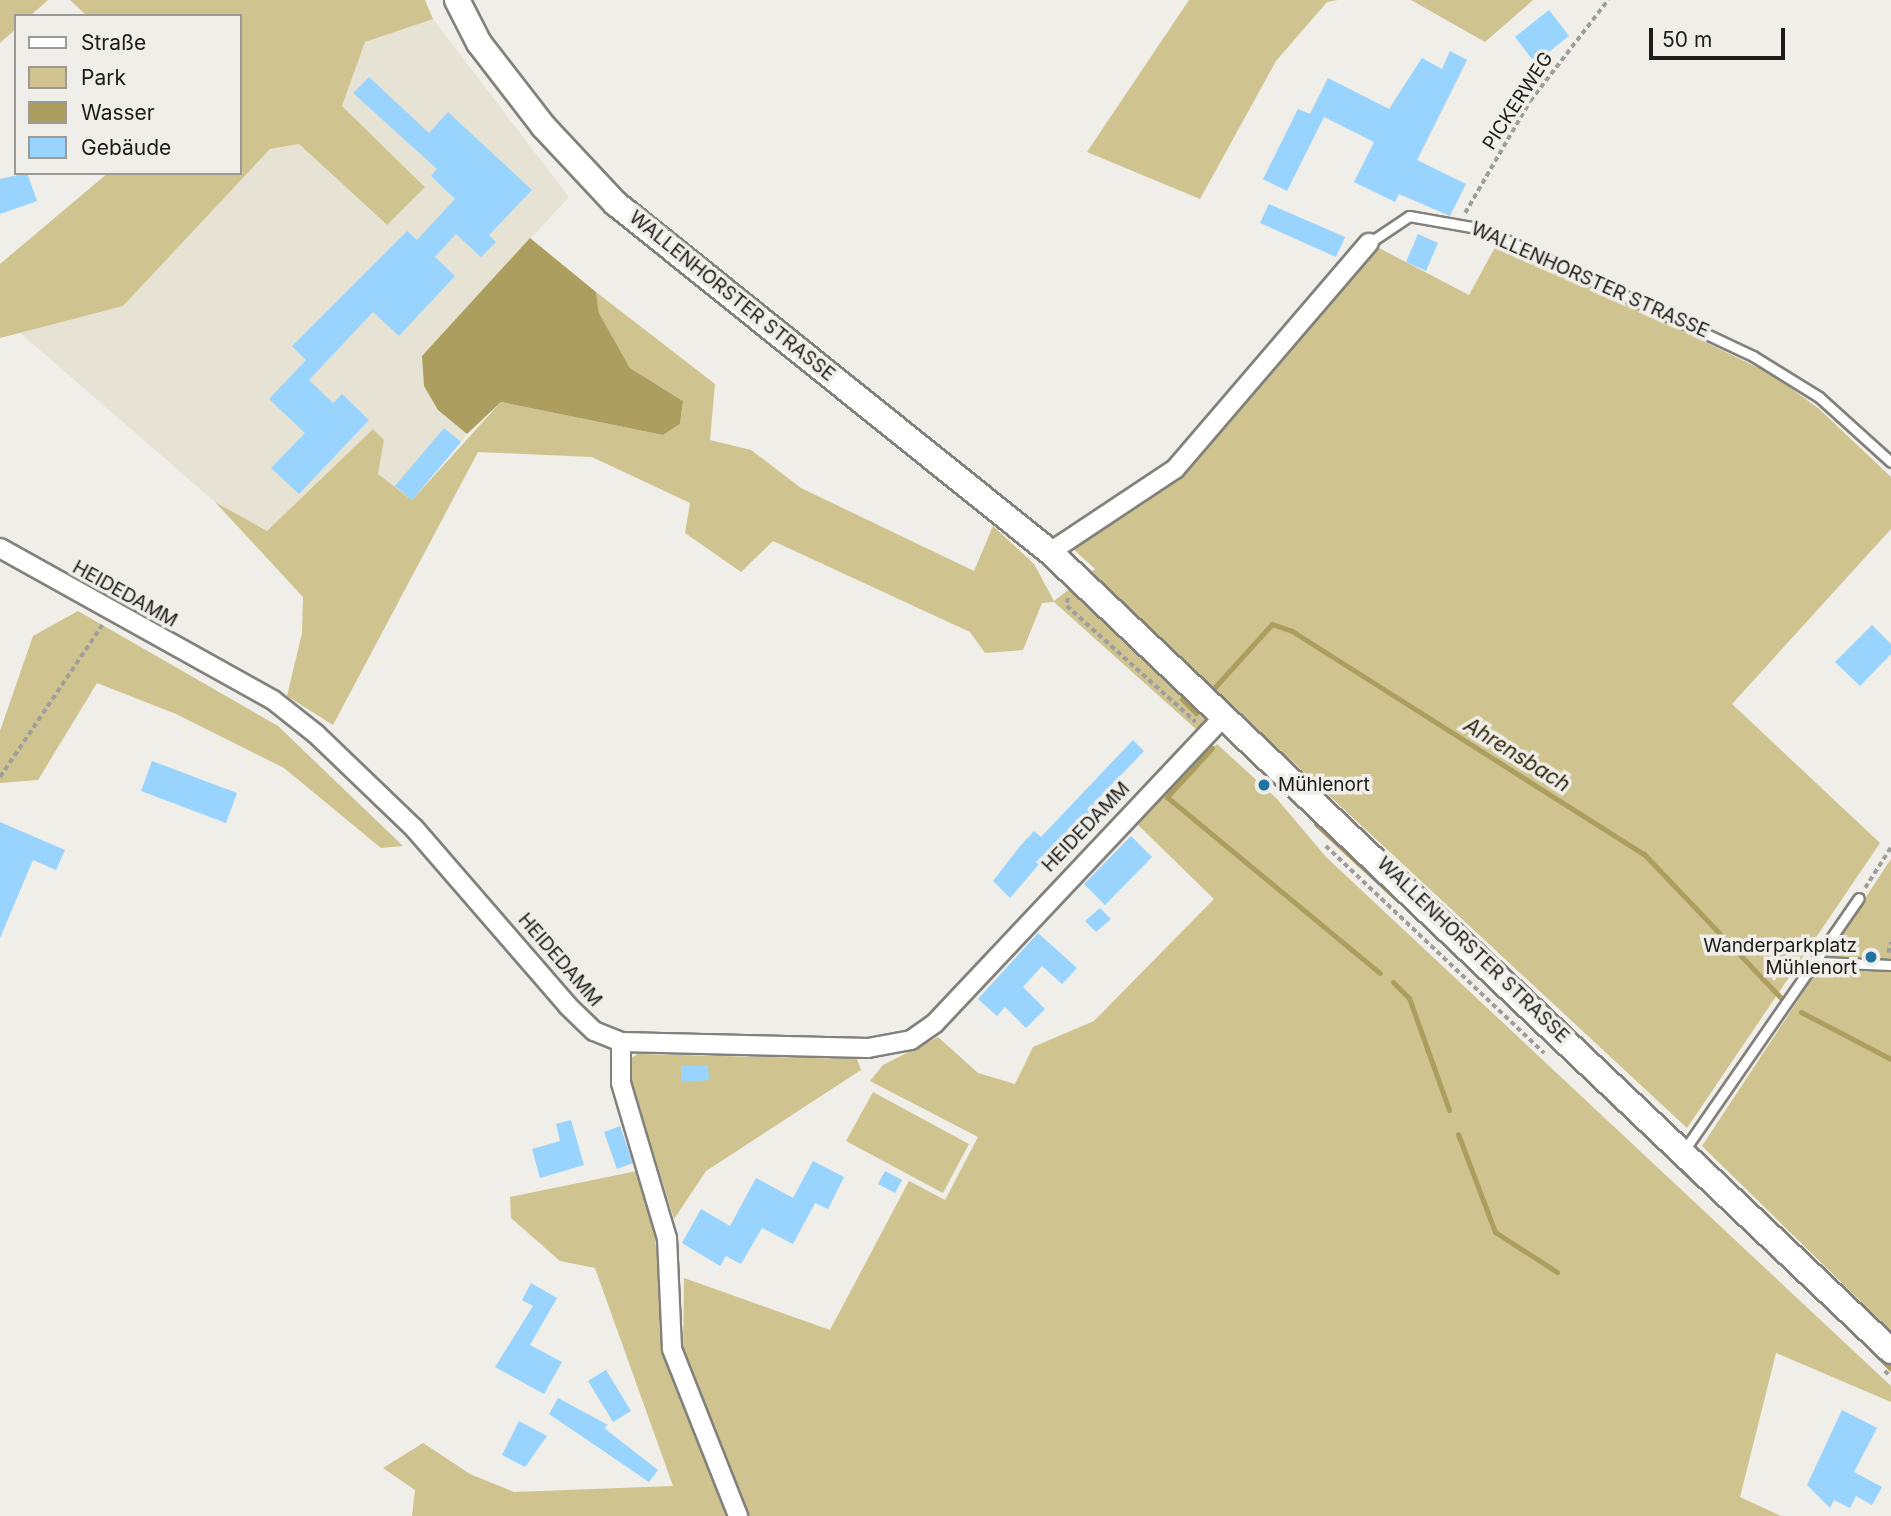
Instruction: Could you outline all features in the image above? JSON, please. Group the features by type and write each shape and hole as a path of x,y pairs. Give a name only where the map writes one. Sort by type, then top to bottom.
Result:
{"main road":[{"name":"WALLENHORSTER STRASSE","path":"457,0 479,43 527,106 615,203 1050,552 1217,723 1685,1149 1891,1351"}],"street":[{"name":"WALLENHORSTER STRASSE","path":"1050,552 1175,469 1370,243"},
{"name":"HEIDEDAMM","path":"0,548 273,700 316,734 423,838 568,1006 594,1031 621,1042 868,1048 911,1040 935,1023 1217,723"},
{"path":"621,1042 621,1083 667,1238 672,1349 738,1516"}],"lane":[{"name":"WALLENHORSTER STRASSE","path":"1370,243 1409,216 1462,223 1753,356 1819,397 1891,462"},
{"path":"1685,1149 1819,962 1858,898"},
{"path":"1819,962 1891,965"}],"path":[{"name":"PICKERWEG","path":"1462,223 1531,101 1608,0"},
{"path":"0,777 111,610"},
{"path":"1858,898 1891,847"}],"shaded area":[{"path":"433,19 569,197 422,356 438,410 467,434 412,500 378,474 384,441 373,429 267,531 215,502 19,332 123,306 270,149 299,144 386,225 425,186 342,106 365,42"}],"green space":[{"path":"0,0 48,0 32,14 14,14 14,31 0,43"},
{"path":"70,0 425,0 433,19 365,42 342,106 425,187 387,225 299,144 270,149 123,306 0,338 0,264 106,175 242,175 242,14 85,14"},
{"path":"1189,0 1338,0 1327,2 1276,61 1200,199 1087,152"},
{"path":"1411,0 1533,0 1485,42"},
{"path":"1498,242 1771,374 1818,408 1891,477 1891,529 1732,704 1880,843 1687,1128 1223,697 1197,730 1054,602 1042,603 1023,650 985,653 970,632 773,541 741,572 685,533 690,503 592,457 478,452 333,725 287,696 302,633 303,597 215,502 267,531 373,429 384,440 378,474 412,500 501,402 663,435 680,424 683,401 630,368 599,313 596,292 715,384 710,440 751,450 801,488 974,571 993,526 1034,564 1054,601 1095,569 1069,545 1139,503 1249,396 1377,247 1469,295"},
{"path":"78,611 278,726 403,846 381,848 284,768 176,714 97,683 38,780 0,783 0,731 33,636"},
{"path":"1217,744 1277,799 1326,857 1891,1386 1891,1402 1776,1353 1740,1497 1781,1516 747,1516 683,1353 684,1278 830,1330 909,1181 945,1200 978,1137 870,1081 883,1065 938,1037 978,1073 1015,1084 1033,1047 1094,1021 1214,899 1134,821"},
{"path":"1891,859 1891,1331 1702,1146"},
{"path":"638,1054 857,1059 861,1070 706,1171 674,1219 628,1072 628,1060"},
{"path":"873,1092 969,1144 943,1193 846,1141"},
{"path":"637,1171 655,1234 664,1352 729,1516 412,1516 415,1490 383,1468 423,1443 470,1474 514,1492 673,1486 595,1268 560,1261 511,1218 510,1197"}],"water":[{"path":"530,238 596,292 599,313 630,368 683,401 680,424 663,435 501,402 467,434 438,410 424,386 422,356"}],"building":[{"path":"1549,10 1569,36 1535,63 1515,37"},
{"path":"1450,51 1467,60 1417,160 1466,184 1450,216 1399,194 1395,202 1354,182 1374,142 1324,117 1287,191 1263,179 1298,109 1310,114 1328,78 1389,109 1422,58 1442,69"},
{"path":"369,77 429,133 448,112 532,190 489,235 496,242 481,257 456,234 435,257 455,276 399,336 373,312 309,380 333,403 342,394 369,420 299,494 271,468 305,433 269,399 306,360 292,346 407,231 417,240 455,199 431,176 437,169 353,93"},
{"path":"28,175 37,201 0,214 0,179"},
{"path":"1269,204 1345,237 1336,257 1260,223"},
{"path":"1418,234 1438,243 1426,271 1406,262"},
{"path":"444,428 461,442 412,500 395,486"},
{"path":"1872,625 1891,644 1891,654 1860,686 1835,662"},
{"path":"1133,740 1144,751 1096,801 1102,807 1068,842 1063,836 1010,898 993,881 1021,845 1034,831 1041,837"},
{"path":"152,761 237,793 226,823 141,791"},
{"path":"0,822 65,850 56,870 33,860 0,938"},
{"path":"1131,836 1152,857 1105,905 1084,884"},
{"path":"1100,908 1111,919 1096,932 1085,921"},
{"path":"1038,933 1077,968 1062,984 1042,966 1023,987 1045,1009 1026,1028 1005,1007 997,1016 978,999"},
{"path":"708,1065 709,1080 681,1082 681,1066"},
{"path":"571,1120 584,1165 540,1178 532,1149 560,1141 556,1124"},
{"path":"620,1126 633,1163 617,1169 604,1132"},
{"path":"813,1161 844,1177 828,1209 815,1203 793,1244 762,1228 741,1264 726,1256 720,1266 682,1243 701,1209 730,1226 756,1178 793,1198"},
{"path":"885,1171 902,1180 895,1193 878,1184"},
{"path":"531,1283 557,1298 530,1345 562,1362 544,1394 495,1367 533,1306 522,1300"},
{"path":"606,1370 631,1411 613,1422 588,1381"},
{"path":"558,1398 608,1425 604,1428 658,1470 649,1482 549,1414"},
{"path":"1842,1410 1877,1428 1854,1472 1882,1487 1872,1505 1856,1496 1850,1508 1834,1500 1830,1508 1807,1485"},
{"path":"519,1421 547,1436 525,1467 502,1455"}],"waterway":[{"name":"Ahrensbach","path":"1215,687 1272,624 1292,631 1644,854 1782,999"},
{"name":"Ahrensbach","path":"1182,699 1196,713"},
{"path":"1212,748 1167,797 1380,973"},
{"path":"1316,824 1396,898"},
{"path":"1393,982 1409,998 1449,1110"},
{"name":"Ahrensbach","path":"1801,1012 1891,1059"},
{"path":"1628,1118 1667,1155"},
{"path":"1458,1134 1495,1232 1557,1272"},
{"path":"1681,1169 1696,1183"},
{"path":"1871,1349 1891,1369"}],"place":[{"name":"Mühlenort","path":"1264,785"},
{"name":"Wanderparkplatz Mühlenort","path":"1871,957"}]}
